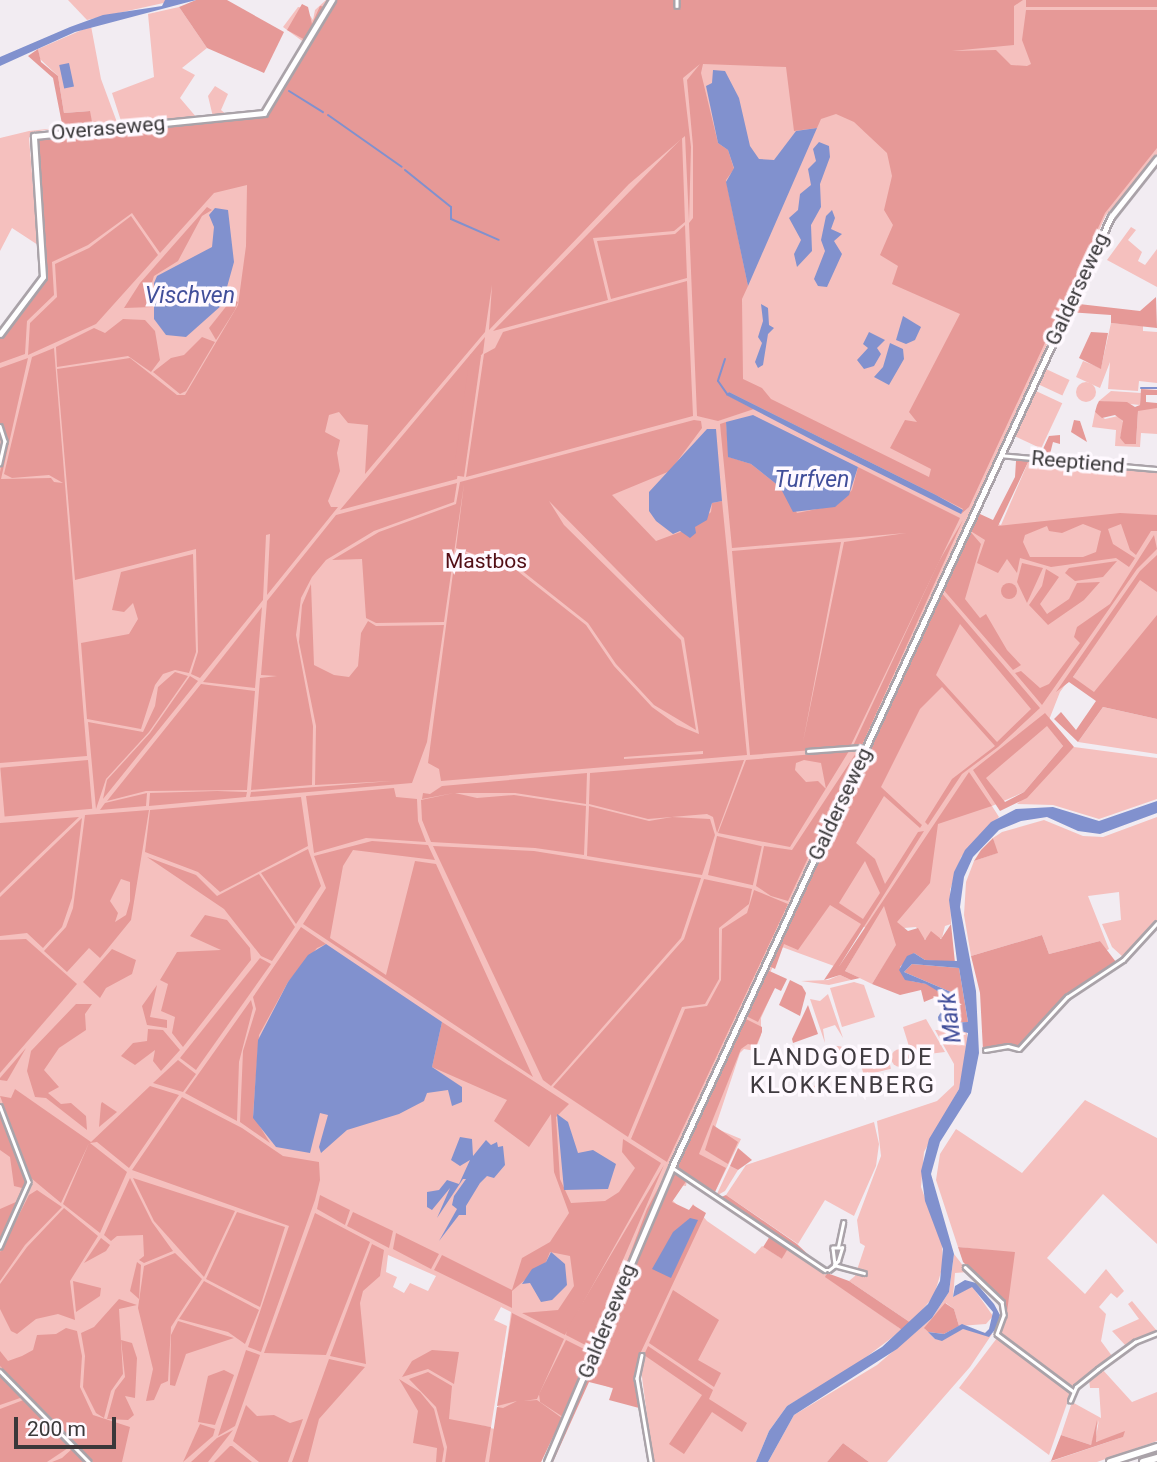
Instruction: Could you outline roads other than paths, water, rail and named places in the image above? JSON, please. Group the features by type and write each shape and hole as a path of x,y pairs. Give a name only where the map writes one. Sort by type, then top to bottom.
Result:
{"highway":[{"path":"1110,1462 1157,1447"},
{"path":"1143,1462 1157,1458"}],"street":[{"name":"Overaseweg","path":"0,334 43,277 34,136 264,113 332,0"},
{"path":"677,0 677,6"},
{"name":"Galderseweg","path":"547,1462 671,1167 1111,217 1157,159"},
{"path":"0,426 5,441 0,463"},
{"name":"Reeptiend","path":"1000,455 1157,468"},
{"path":"808,751 866,747"},
{"path":"985,1050 1008,1046 1019,1049 1067,997 1122,960 1157,923"},
{"path":"0,1106 29,1182 0,1247"},
{"path":"671,1167 825,1270 835,1265 843,1251 838,1247"},
{"path":"838,1247 843,1223"},
{"path":"835,1265 832,1250 838,1247"},
{"path":"835,1265 864,1273"},
{"path":"965,1267 1002,1302 1004,1315 997,1334 1073,1391"},
{"path":"1070,1401 1073,1391 1135,1342 1157,1333"},
{"path":"642,1355 637,1378 651,1462"},
{"path":"0,1371 89,1462"}],"water":[{"path":"165,0 196,0 75,32 0,66 0,57 70,27 103,15 162,6"},
{"path":"69,63 74,86 64,89 59,65"},
{"path":"713,70 725,71 739,98 750,146 759,159 774,160 796,131 817,128 748,286 726,182 734,168 728,150 718,143 706,86 712,83"},
{"path":"819,142 829,146 830,157 820,184 821,207 811,225 812,251 797,267 794,254 801,240 789,218 798,210 800,194 811,185 808,169 816,161 813,149"},
{"name":"Vischven","path":"215,208 228,210 234,262 222,305 186,337 166,335 154,319 154,283 157,276 212,247 214,227 209,215"},
{"path":"832,210 835,218 831,229 842,234 834,241 842,254 827,287 818,286 814,279 825,251 821,240 826,216"},
{"path":"761,304 768,308 769,325 774,328 768,334 763,365 758,368 755,362 762,343 758,337 763,321"},
{"path":"903,316 921,327 915,340 906,344 896,340"},
{"path":"869,332 885,340 877,348 881,354 874,366 864,369 857,360 868,348 863,344"},
{"path":"890,343 903,349 904,359 889,385 874,377 883,367"},
{"path":"729,392 936,495 963,510 961,514 726,395"},
{"name":"Turfven","path":"753,415 858,467 849,495 835,507 793,512 780,487 751,464 728,457 726,422"},
{"path":"707,429 716,429 722,501 712,503 707,520 695,527 696,533 690,538 680,531 673,534 656,521 649,511 649,492"},
{"path":"1157,801 1157,813 1100,834 1078,831 1047,817 1021,821 999,830 973,857 964,877 960,907 976,991 979,1053 971,1093 940,1142 931,1174 954,1254 949,1292 932,1318 897,1349 794,1415 768,1462 756,1462 769,1431 787,1406 882,1347 928,1304 940,1281 943,1249 925,1201 921,1171 929,1139 959,1089 968,1033 939,1025 938,1017 949,998 926,984 905,980 899,970 907,956 914,953 925,960 957,961 949,900 954,872 965,850 991,822 1016,809 1053,807 1099,821","holes":["912,964 959,968 968,1022 946,1023 958,995 904,972"]},
{"path":"326,944 442,1022 432,1067 462,1087 462,1102 452,1106 448,1090 427,1093 424,1101 399,1114 347,1130 321,1153 319,1147 328,1115 320,1113 310,1153 276,1147 253,1118 258,1040 288,982 308,955"},
{"path":"557,1114 568,1122 578,1153 593,1150 616,1164 608,1189 564,1190"},
{"path":"460,1137 472,1139 473,1156 486,1140 491,1145 497,1142 498,1147 503,1146 505,1165 494,1178 487,1176 480,1183 466,1206 466,1215 459,1215 439,1241 457,1209 452,1205 454,1196 466,1179 463,1179 437,1218 450,1188 432,1210 427,1207 427,1192 439,1190 447,1180 459,1184 470,1160 460,1166 451,1160"},
{"path":"690,1218 698,1220 671,1278 652,1269 673,1232"},
{"path":"551,1252 565,1264 567,1285 552,1300 541,1302 530,1283 522,1284 532,1269 546,1262"},
{"path":"965,1280 976,1283 994,1304 1000,1315 998,1326 989,1337 963,1329 942,1341 935,1339 928,1332 944,1334 962,1324 985,1333 989,1329 993,1312 972,1287 953,1297 955,1286"}],"waterway":[{"path":"289,91 323,112"},
{"path":"328,115 402,167"},
{"path":"405,170 451,207 451,219 499,240"},
{"path":"725,359 718,381 727,394"},
{"path":"1141,388 1157,388"}],"district":[{"name":"LANDGOED DE KLOKKENBERG","path":"843,1072"}],"park label":[{"name":"Mastbos","path":"486,561"}],"water label":[{"name":"Mark","path":"951,1018"}]}
